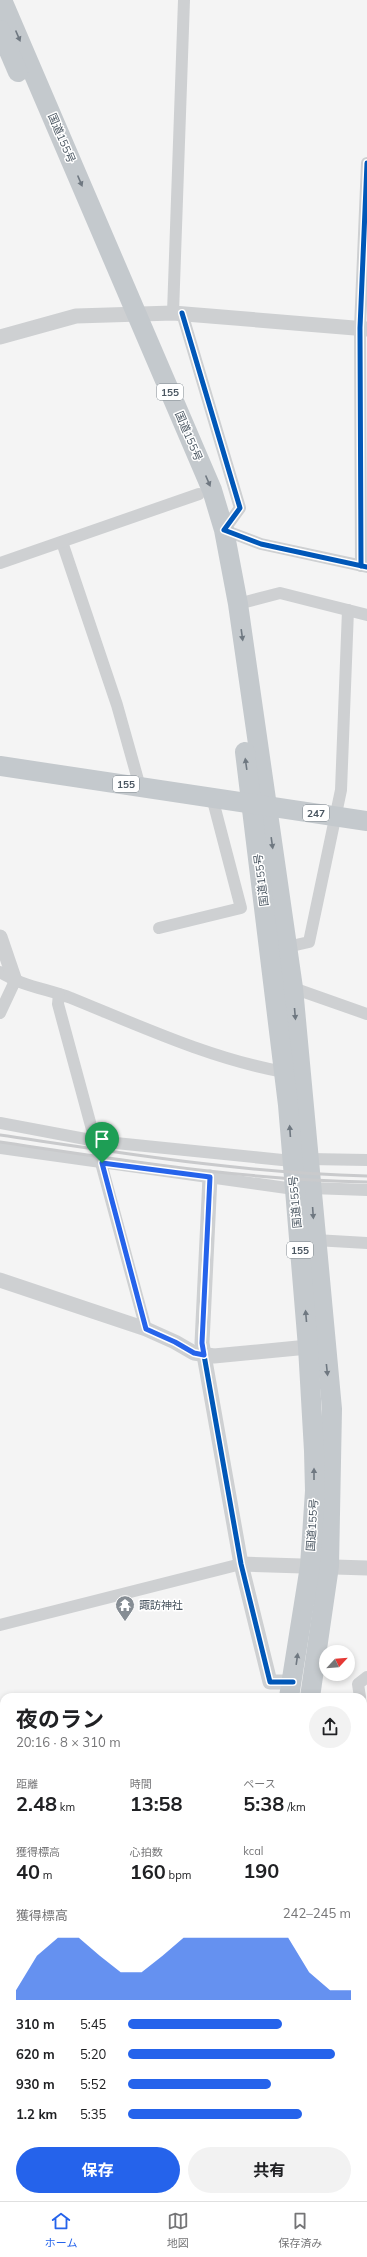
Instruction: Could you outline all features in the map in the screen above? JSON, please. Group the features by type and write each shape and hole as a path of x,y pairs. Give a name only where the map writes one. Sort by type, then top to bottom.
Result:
{"highway":[{"name":"国道155号","path":"2,0 130,314 206,514 221,577 259,804 286,947 293,988 319,1566 291,1690"},
{"name":"国道155号","path":"0,30 212,490 224,530 238,604 259,804 284,1072 301,1160"},
{"name":"155","path":"0,766 259,804"},
{"name":"247","path":"259,804 367,821"},
{"name":"国道155号","path":"303,1189 315,1240 332,1409 310,1693"}],"street":[{"path":"184,0 177,313 240,508 224,530 261,544 364,567 364,329 367,163"},
{"path":"0,337 76,316 130,314 177,313 364,329"},
{"path":"0,563 199,494"},
{"path":"62,542 117,705 140,786"},
{"path":"238,604 280,593 367,615"},
{"path":"286,947 309,942 337,816 341,790 348,610"},
{"path":"160,928 241,908 212,797"},
{"path":"0,937 15,982 0,1013"},
{"path":"0,972 15,982 59,994 174,1039 246,1064 284,1072"},
{"path":"293,988 367,1014"},
{"path":"59,994 58,1004 146,1329"},
{"path":"0,1122 96,1141 301,1160 367,1160"},
{"path":"0,1148 303,1189 367,1190"},
{"path":"210,1177 202,1343 241,1564 270,1682 291,1690"},
{"path":"315,1240 367,1243"},
{"path":"0,1280 146,1329 175,1342 194,1353 214,1356 308,1347"},
{"path":"0,1625 241,1564 367,1568"},
{"path":"359,1693 358,1684 367,1677"}],"railway":[{"path":"0,1135 183,1161 274,1171 367,1176"},
{"path":"0,1142 183,1168 274,1177 367,1182"}],"cycle path":[{"path":"361,566 360,328 367,163"},
{"path":"182,313 240,508 224,530 261,544 367,567"},
{"path":"210,1177 202,1343 241,1564 270,1682 293,1682"}],"place":[{"name":"諏訪神社","path":"125,1622"}],"route":[{"path":"102,1163 210,1177 202,1343 204,1355 194,1353 175,1342 146,1329 102,1163"}]}
